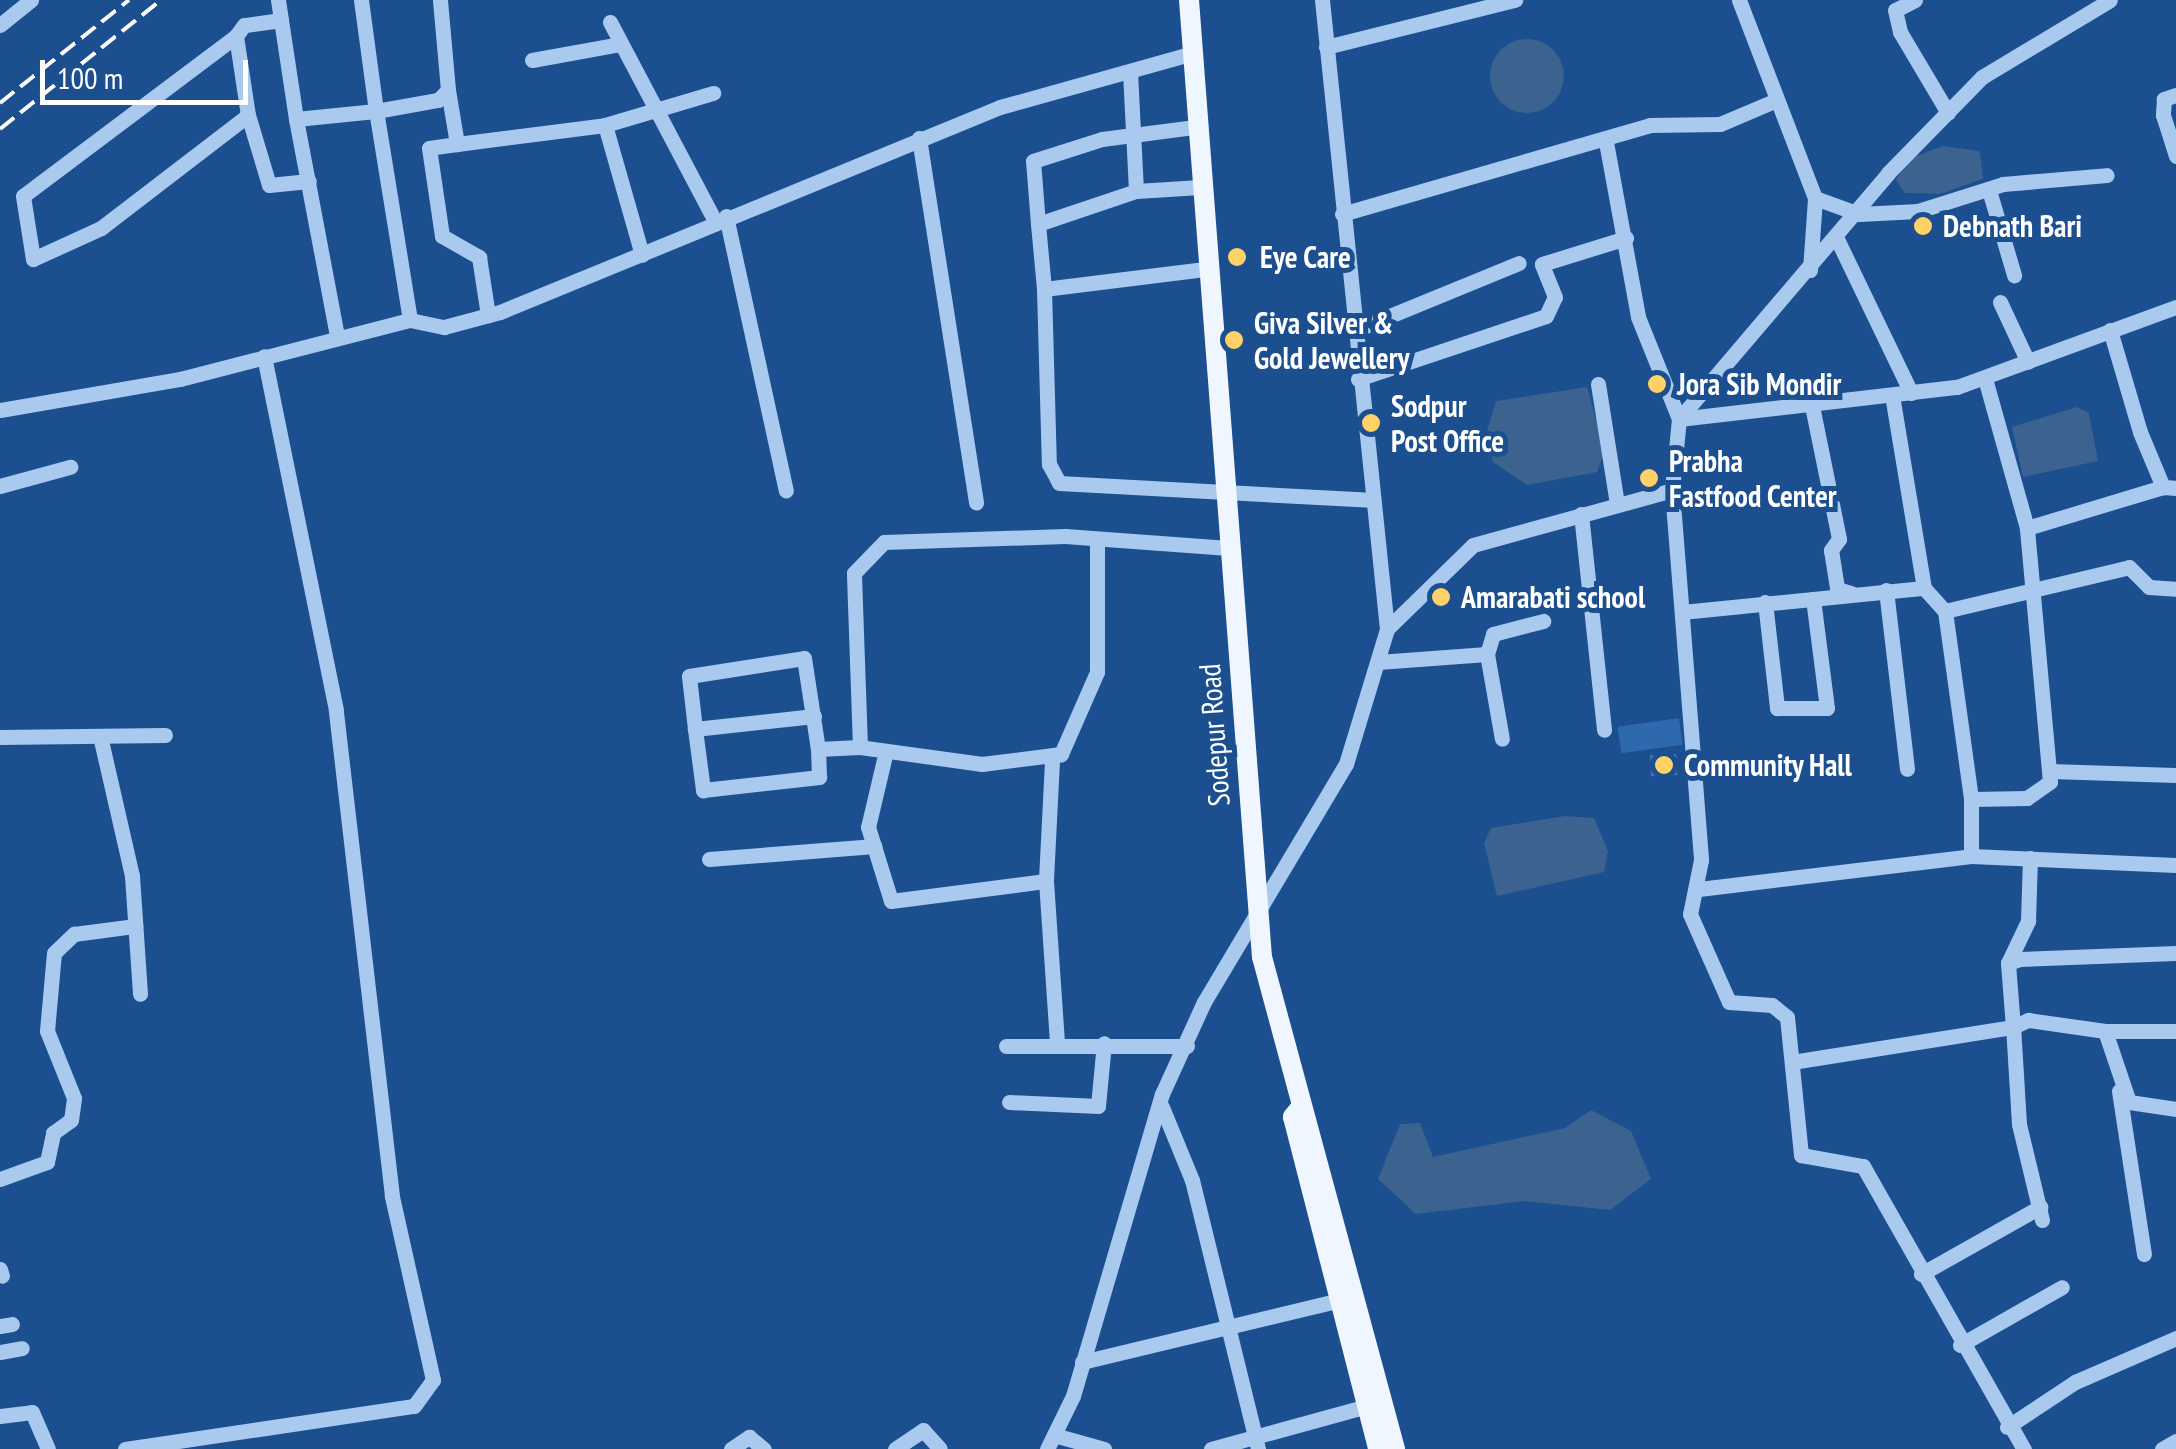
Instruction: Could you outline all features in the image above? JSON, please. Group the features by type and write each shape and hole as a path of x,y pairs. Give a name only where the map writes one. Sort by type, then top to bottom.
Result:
{"main road":[{"name":"Sodepur Road","path":"1189,0 1220,490 1229,548 1258,913 1301,1107 1395,1449"},
{"path":"1301,1107 1293,1118 1378,1449"}],"street":[{"path":"0,25 31,0"},
{"path":"278,0 337,336"},
{"path":"361,0 410,320"},
{"path":"440,0 457,144"},
{"path":"1104,1449 1051,1442 1082,1362 1162,1107 1187,1046 1258,913 1346,764 1387,629 1370,500 1322,0"},
{"path":"1326,47 1514,0"},
{"path":"1738,0 1772,102 1815,198 1810,270"},
{"path":"1915,0 1895,10 1900,32 1948,113"},
{"path":"1679,419 1982,77 2110,0"},
{"path":"248,115 102,228 33,258 24,196 236,36 244,25 282,20"},
{"path":"610,22 650,110 720,219 786,491"},
{"path":"236,36 248,115 269,185 309,181"},
{"path":"532,60 620,44"},
{"path":"0,410 264,356 410,320 444,327 488,316 919,138 1190,54"},
{"path":"1130,72 1136,190"},
{"path":"296,119 438,100 448,90"},
{"path":"488,316 478,257 442,236 429,148 605,125 713,92"},
{"path":"2176,95 2164,99 2162,115 2176,156"},
{"path":"1342,214 1606,142 1650,125 1720,124 1772,102"},
{"path":"605,125 642,255"},
{"path":"1196,128 1135,134 1033,162 1044,289 1051,476 1370,500"},
{"path":"919,138 976,503"},
{"path":"1606,142 1652,367 1679,419 1672,490 1699,888 1690,914 1726,997 1782,1009 1792,1062 1801,1155 1863,1166 1960,1346 2024,1449"},
{"path":"1815,198 1859,214 1918,212 1989,190 2107,175"},
{"path":"1038,224 1136,190 1200,187"},
{"path":"1989,190 2014,276"},
{"path":"1358,379 1546,316 1555,297 1542,264 1626,238"},
{"path":"1837,239 1911,394"},
{"path":"1353,331 1519,263"},
{"path":"1044,289 1206,269"},
{"path":"2000,302 2028,362"},
{"path":"1679,419 1812,400 1911,394 1985,379 2176,307"},
{"path":"2027,528 2169,488 2110,330"},
{"path":"125,1449 414,1406 433,1380 392,1196 336,710 264,356"},
{"path":"1971,798 2041,794 2050,771 2037,590 2027,528 1985,379"},
{"path":"1598,384 1617,504"},
{"path":"1892,395 1924,588 1946,611 1971,798 1970,856"},
{"path":"1812,400 1839,538 1830,550 1837,589 1851,593"},
{"path":"0,486 70,467"},
{"path":"1387,629 1473,545 1672,490"},
{"path":"1581,514 1604,730"},
{"path":"860,747 854,572 864,554 884,542 938,538 1097,540 1229,548"},
{"path":"1056,1043 1046,882 1052,761 1093,697 1097,540"},
{"path":"1946,611 2130,567 2149,587 2176,589"},
{"path":"1682,612 1924,588"},
{"path":"1886,590 1907,769"},
{"path":"1765,602 1777,708 1827,708 1813,599"},
{"path":"1502,739 1488,654 1493,634 1543,622"},
{"path":"1378,662 1488,654"},
{"path":"804,658 814,716 820,777 703,790 689,676 804,658"},
{"path":"695,729 814,716"},
{"path":"0,736 165,735"},
{"path":"100,736 135,926 140,994"},
{"path":"818,749 886,750 919,761 1052,761"},
{"path":"886,750 868,826 892,901 1046,882"},
{"path":"2050,771 2176,774"},
{"path":"709,859 874,846"},
{"path":"1699,888 1970,856 2176,865"},
{"path":"1921,1274 2041,1214 2019,1124 2008,964 2028,920 2030,858"},
{"path":"0,1179 47,1162 53,1133 71,1120 74,1098 47,1032 54,953 74,934 135,926"},
{"path":"2008,964 2176,953"},
{"path":"1792,1062 2012,1027 2028,1020 2105,1031 2176,1031"},
{"path":"2105,1031 2119,1091 2144,1254"},
{"path":"1010,1102 1098,1106 1104,1043"},
{"path":"1006,1046 1187,1046"},
{"path":"2119,1091 2129,1102 2176,1109"},
{"path":"1162,1107 1230,1329 1257,1443"},
{"path":"1960,1346 2062,1287"},
{"path":"1082,1362 1340,1300"},
{"path":"2007,1427 2075,1382 2176,1338"},
{"path":"0,1352 22,1348"},
{"path":"1210,1449 1257,1443 1366,1406"},
{"path":"0,1416 32,1412 48,1449"},
{"path":"895,1449 923,1430 940,1449"},
{"path":"731,1449 748,1436 764,1449"},
{"path":"2162,1449 2176,1442"}],"shaded area":[{"path":"1527,39 1553,50 1564,76 1553,102 1527,113 1501,102 1490,76 1501,50"},
{"path":"1943,146 1980,151 1983,179 1940,194 1905,193 1896,180 1906,160"},
{"path":"1587,387 1605,450 1597,472 1527,485 1493,462 1485,438 1496,401"},
{"path":"2077,407 2089,413 2098,461 2023,477 2012,427"},
{"path":"1679,718 1683,745 1621,753 1618,727"},
{"path":"1565,816 1594,818 1608,851 1604,872 1497,896 1484,843 1491,828"},
{"path":"1591,1110 1631,1131 1651,1179 1610,1210 1524,1201 1416,1214 1378,1179 1400,1124 1420,1123 1433,1157 1565,1128"}],"building":[{"name":"Community Hall","path":"1676,754 1677,775 1651,776 1650,755"}],"railway":[{"path":"0,103 129,0"},
{"path":"0,129 161,0"}],"place":[{"name":"Debnath Bari","path":"1923,226"},
{"name":"Eye Care","path":"1237,257"},
{"name":"Giva Silver & Gold Jewellery","path":"1234,340"},
{"name":"Jora Sib Mondir","path":"1657,384"},
{"name":"Sodpur Post Office","path":"1371,423"},
{"name":"Prabha Fastfood Center","path":"1649,478"},
{"name":"Amarabati school","path":"1441,597"},
{"name":"Community Hall","path":"1664,765"}]}
